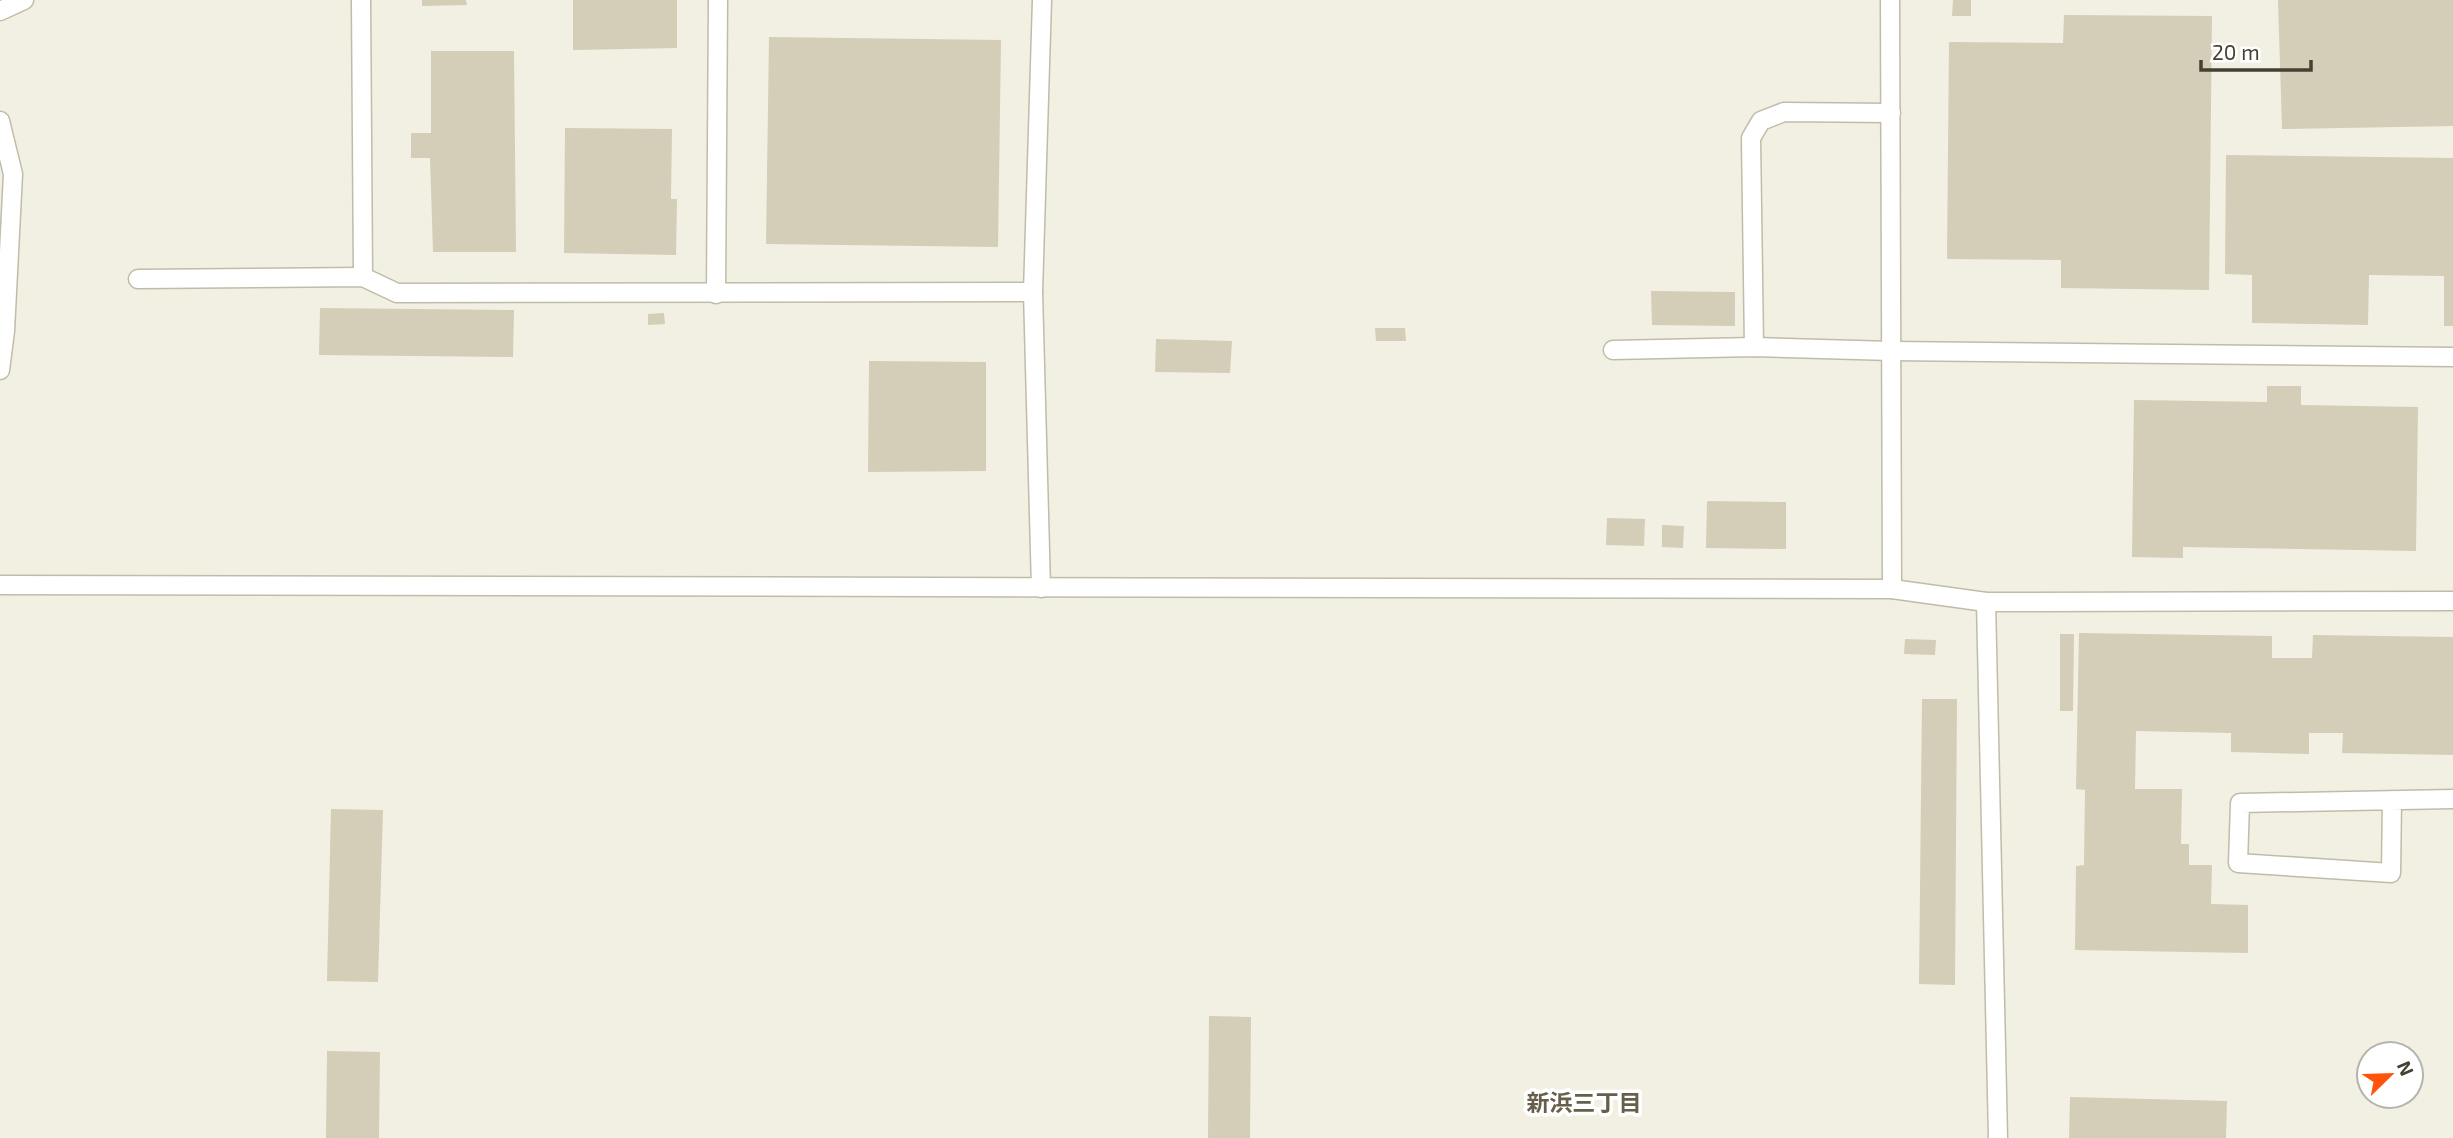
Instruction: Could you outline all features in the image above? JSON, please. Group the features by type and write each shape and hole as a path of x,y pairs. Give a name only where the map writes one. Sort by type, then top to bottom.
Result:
{"lane":[{"path":"0,11 24,0"},
{"path":"361,0 363,277"},
{"path":"716,294 718,0"},
{"path":"1041,587 1033,292 1042,0"},
{"path":"1890,0 1892,589"},
{"path":"1754,347 1751,138 1761,121 1784,112 1891,113"},
{"path":"0,121 13,174 5,331 0,370"},
{"path":"138,279 363,277 397,293 1033,292"},
{"path":"1613,350 1754,347 2453,357"},
{"path":"0,584 1892,589 1986,602 2453,601"},
{"path":"1986,602 1998,1138"},
{"path":"2392,800 2391,873 2238,863 2240,803 2392,800 2453,799"}],"building":[{"path":"422,0 466,0 467,5 422,6"},
{"path":"573,0 677,0 677,48 573,50"},
{"path":"1953,0 1971,0 1971,16 1952,16"},
{"path":"2278,0 2453,0 2453,126 2282,129"},
{"path":"2064,15 2212,16 2209,290 2061,288 2061,260 1947,259 1949,42 2063,43"},
{"path":"769,37 1001,40 998,247 766,244"},
{"path":"431,51 514,51 516,252 433,252 430,158 411,158 411,133 431,133"},
{"path":"565,128 672,129 671,199 677,199 676,255 564,253"},
{"path":"2226,155 2453,158 2453,326 2444,326 2444,276 2369,275 2368,325 2252,323 2252,275 2225,274"},
{"path":"1651,291 1735,292 1735,326 1652,325"},
{"path":"320,308 514,310 513,357 319,355"},
{"path":"664,313 665,324 648,325 648,314"},
{"path":"1375,328 1405,328 1406,341 1376,341"},
{"path":"1156,339 1232,341 1230,373 1155,372"},
{"path":"869,361 986,362 986,471 868,472"},
{"path":"2267,386 2301,386 2301,405 2418,407 2416,551 2183,547 2183,558 2132,557 2134,400 2267,402"},
{"path":"1707,501 1786,502 1786,549 1706,548"},
{"path":"1607,518 1645,519 1644,546 1606,545"},
{"path":"1662,525 1684,526 1683,548 1662,547"},
{"path":"2079,633 2272,636 2272,658 2312,658 2313,635 2453,637 2453,755 2342,753 2343,733 2309,733 2309,754 2231,752 2231,733 2136,731 2135,789 2182,789 2181,844 2189,844 2189,865 2212,865 2211,904 2248,905 2248,953 2075,950 2076,866 2084,865 2085,790 2076,789"},
{"path":"2060,634 2074,634 2073,711 2060,711"},
{"path":"1905,639 1936,640 1935,655 1904,654"},
{"path":"1922,699 1957,699 1955,985 1919,984"},
{"path":"331,809 383,810 378,982 327,981"},
{"path":"1209,1016 1251,1017 1250,1138 1208,1138"},
{"path":"327,1051 380,1052 379,1138 326,1138"},
{"path":"2070,1097 2227,1101 2226,1138 2069,1138"}],"district":[{"name":"新浜三丁目","path":"1584,1103"}]}
